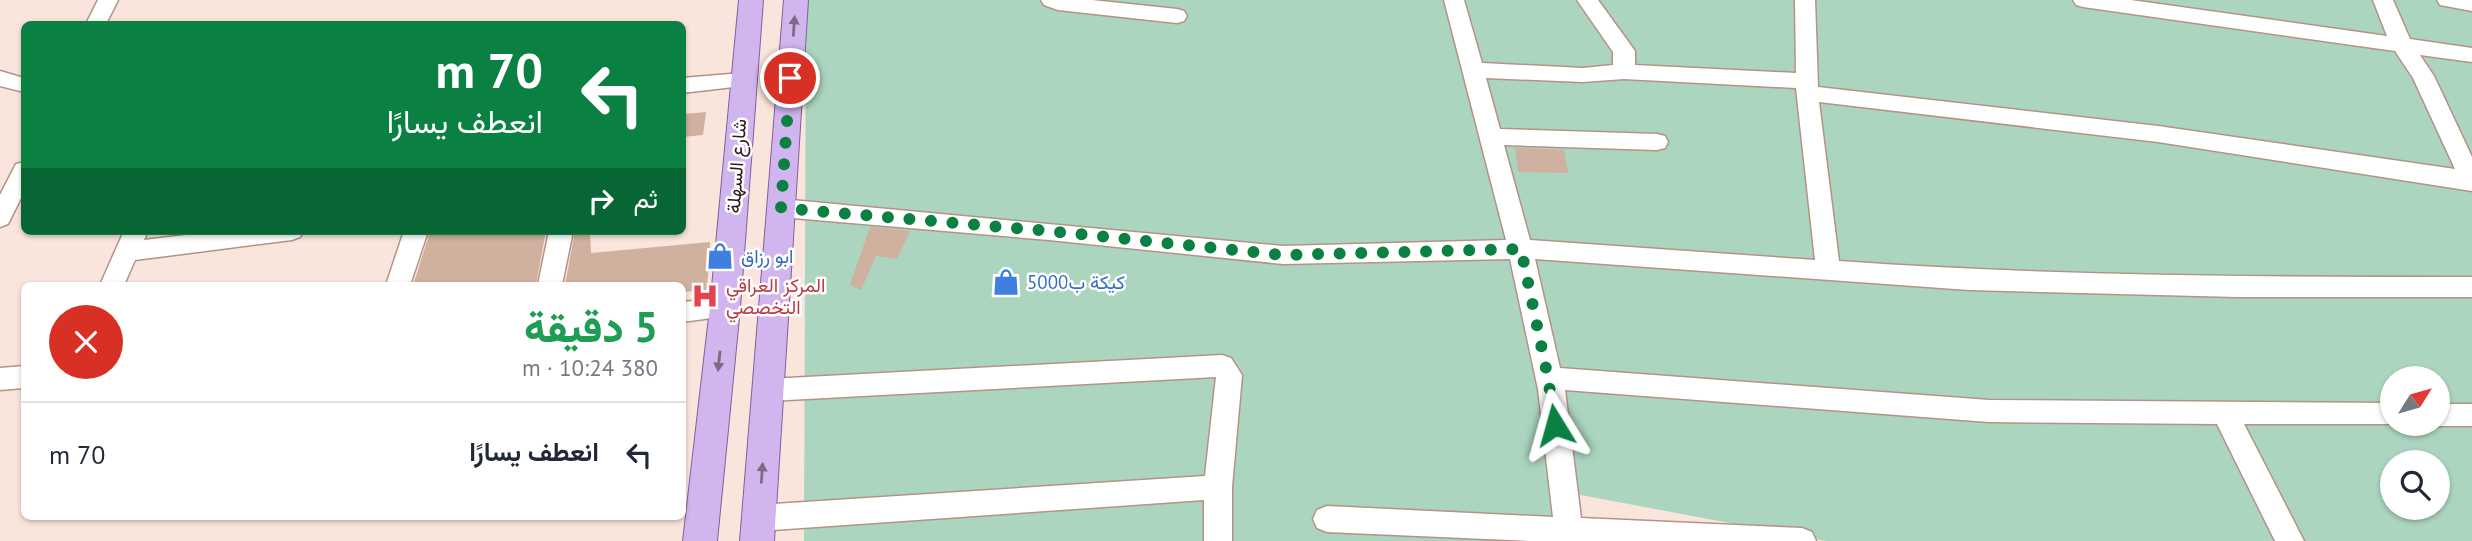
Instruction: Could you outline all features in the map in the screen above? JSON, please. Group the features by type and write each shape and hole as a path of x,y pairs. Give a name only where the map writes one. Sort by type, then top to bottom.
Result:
{"main road":[{"name":"شارع السهلة","path":"700,541 725,308 751,0"},
{"path":"758,529 796,0"}],"street":[{"path":"98,21 108,0"},
{"path":"1051,0 1177,16"},
{"path":"1454,0 1521,249 1548,378 1568,535"},
{"path":"1587,0 1623,51 1624,72"},
{"path":"1805,0 1807,87 1828,270"},
{"path":"2083,0 2472,55"},
{"path":"2383,0 2401,44 2423,76 2472,181"},
{"path":"2447,0 2472,4"},
{"path":"1474,70 1583,75 1624,72 1807,87 2158,134 2472,181"},
{"path":"0,78 21,84"},
{"path":"686,86 743,80"},
{"path":"1490,137 1657,142"},
{"path":"0,218 21,176"},
{"path":"781,208 1283,255 1521,249 1969,280 2092,284 2472,287"},
{"path":"113,282 131,242 233,235"},
{"path":"399,282 415,235"},
{"path":"551,282 560,235"},
{"path":"686,312 725,308"},
{"path":"769,390 1222,366 1229,375 1218,487 1218,541"},
{"path":"0,379 21,377"},
{"path":"1548,378 1989,411 2380,414"},
{"path":"2224,412 2290,541"},
{"path":"2450,415 2472,415"},
{"path":"758,529 1218,487"},
{"path":"1326,519 1568,535 1802,541"}],"green space":[{"path":"806,0 2472,0 2472,541 1826,541 1570,493 1562,541 804,541"}],"building":[{"path":"706,112 703,135 686,137 686,114"},
{"path":"1515,148 1564,150 1568,173 1518,172"},
{"path":"870,227 910,231 897,259 876,256 861,290 850,285"},
{"path":"429,235 545,235 537,282 414,282"},
{"path":"574,235 590,235 591,253 710,242 707,290 686,292 686,282 566,282"}],"place":[{"name":"ابو رزاق","path":"720,256"},
{"name":"كيكة ب5000","path":"1006,282"},
{"name":"المركز العراقي التخصصي","path":"705,296"}],"route":[{"path":"790,78 781,208 1283,255 1521,249 1555,425"}]}
